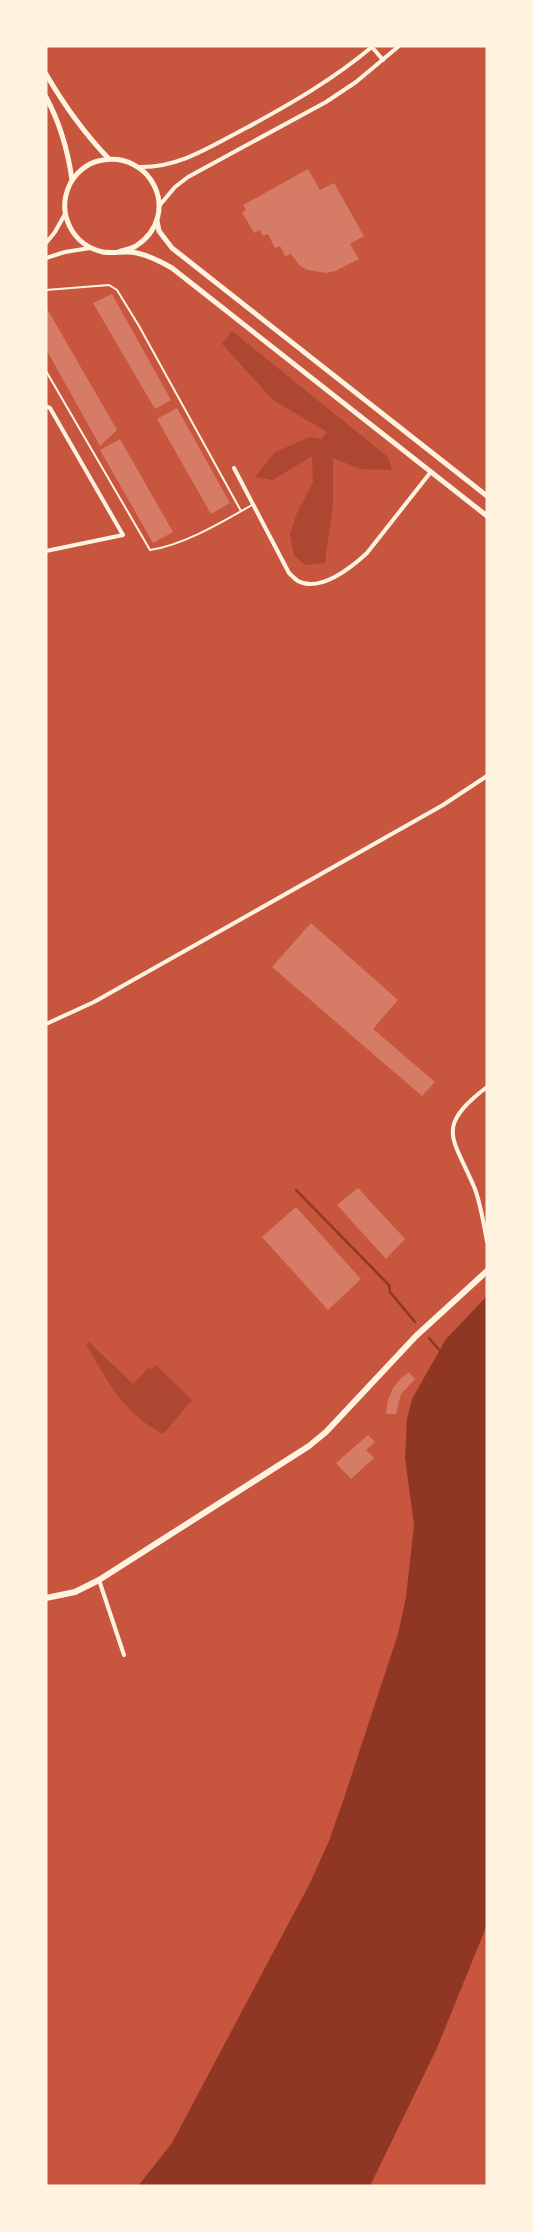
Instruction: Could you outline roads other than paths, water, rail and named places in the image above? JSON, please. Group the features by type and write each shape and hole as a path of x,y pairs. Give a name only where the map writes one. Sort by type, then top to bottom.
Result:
{"main road":[{"path":"46,1598 75,1592 99,1580 284,1464 326,1432 416,1336 487,1271"}],"street":[{"path":"139,167 165,166 196,155 317,89 344,70 372,46 384,60"},
{"path":"159,207 175,187 188,177 326,102 384,60 399,46"},
{"path":"46,74 64,106 87,136 109,158"},
{"path":"46,98 60,127 69,159 72,180"},
{"path":"487,496 172,248 159,231 157,220 159,207 154,184 139,167 129,162 109,158 94,162 82,169 72,180 64,202 65,214 74,234 90,248 104,252 134,252 149,256 172,268 487,516"},
{"path":"46,243 56,232 65,214"},
{"path":"118,252 135,247 148,236 157,220"},
{"path":"46,258 90,248"},
{"path":"46,406 50,408 123,535 46,551"},
{"path":"234,468 289,574 298,581 308,584 320,583 358,562 430,472"},
{"path":"46,1024 94,1002 443,806 487,776"},
{"path":"487,1087 464,1106 453,1123 452,1136 455,1150 484,1211 487,1242"},
{"path":"99,1580 124,1655"}],"lane":[{"path":"47,290 109,286 117,290 139,326 241,511"},
{"path":"46,371 150,550 163,548 188,538 252,505"}],"waterway":[{"path":"296,1190 389,1285 390,1292 415,1322"},
{"path":"429,1338 441,1352"}]}
